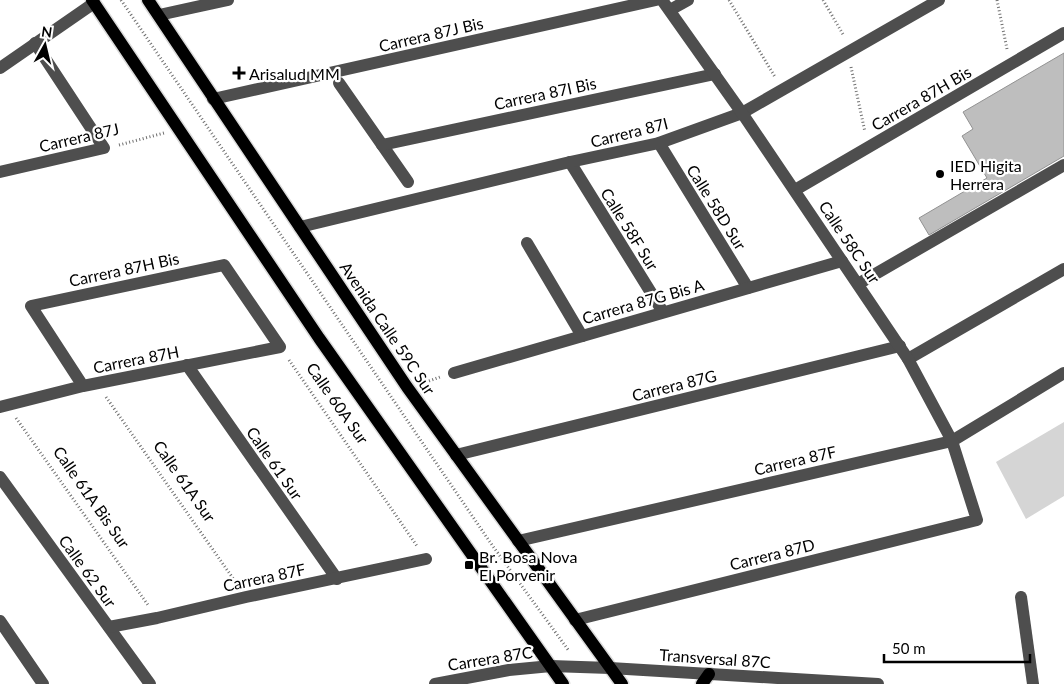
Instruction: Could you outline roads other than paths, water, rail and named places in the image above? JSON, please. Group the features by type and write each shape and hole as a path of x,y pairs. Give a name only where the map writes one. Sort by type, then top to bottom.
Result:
{"main road":[{"name":"Avenida Calle 59C Sur","path":"148,0 407,387 622,684"},
{"path":"93,2 319,338 563,684"}],"street":[{"path":"158,16 228,0"},
{"name":"Carrera 87J Bis","path":"214,99 656,0"},
{"path":"666,5 688,0"},
{"name":"Carrera 87I","path":"300,227 570,162 659,144 742,112 939,0"},
{"path":"0,68 93,2"},
{"name":"Calle 58C Sur","path":"666,5 742,112 908,359 952,441 977,520"},
{"name":"Carrera 87H Bis","path":"795,190 1064,33"},
{"name":"Carrera 87J","path":"0,172 104,148 36,44"},
{"name":"Carrera 87I Bis","path":"382,145 715,74"},
{"path":"339,83 408,182"},
{"name":"Calle 58D Sur","path":"659,144 748,288"},
{"name":"Calle 58F Sur","path":"570,162 663,312"},
{"path":"858,284 1064,165"},
{"path":"527,243 582,336"},
{"name":"Carrera 87G Bis A","path":"454,373 842,261"},
{"name":"Carrera 87H Bis","path":"84,386 31,306 224,265 280,347"},
{"path":"908,359 1064,269"},
{"name":"Carrera 87G","path":"456,455 900,346"},
{"name":"Carrera 87H","path":"2,403 280,347"},
{"name":"Calle 61 Sur","path":"187,366 336,578"},
{"name":"Carrera 87F","path":"518,541 952,441 1064,373"},
{"name":"Calle 62 Sur","path":"0,477 150,684"},
{"name":"Carrera 87D","path":"575,620 977,520"},
{"name":"Carrera 87F","path":"109,627 426,560"},
{"path":"1021,597 1033,684"},
{"path":"0,621 43,684"},
{"name":"Transversal 87C","path":"551,666 610,668 706,679 878,684"},
{"name":"Carrera 87C","path":"435,684 509,670 551,666"}],"place":[{"name":"Arisalud MM","path":"239,73"},
{"name":"IED Higita Herrera","path":"940,174"},
{"name":"Br. Bosa Nova El Porvenir","path":"469,565"}]}
